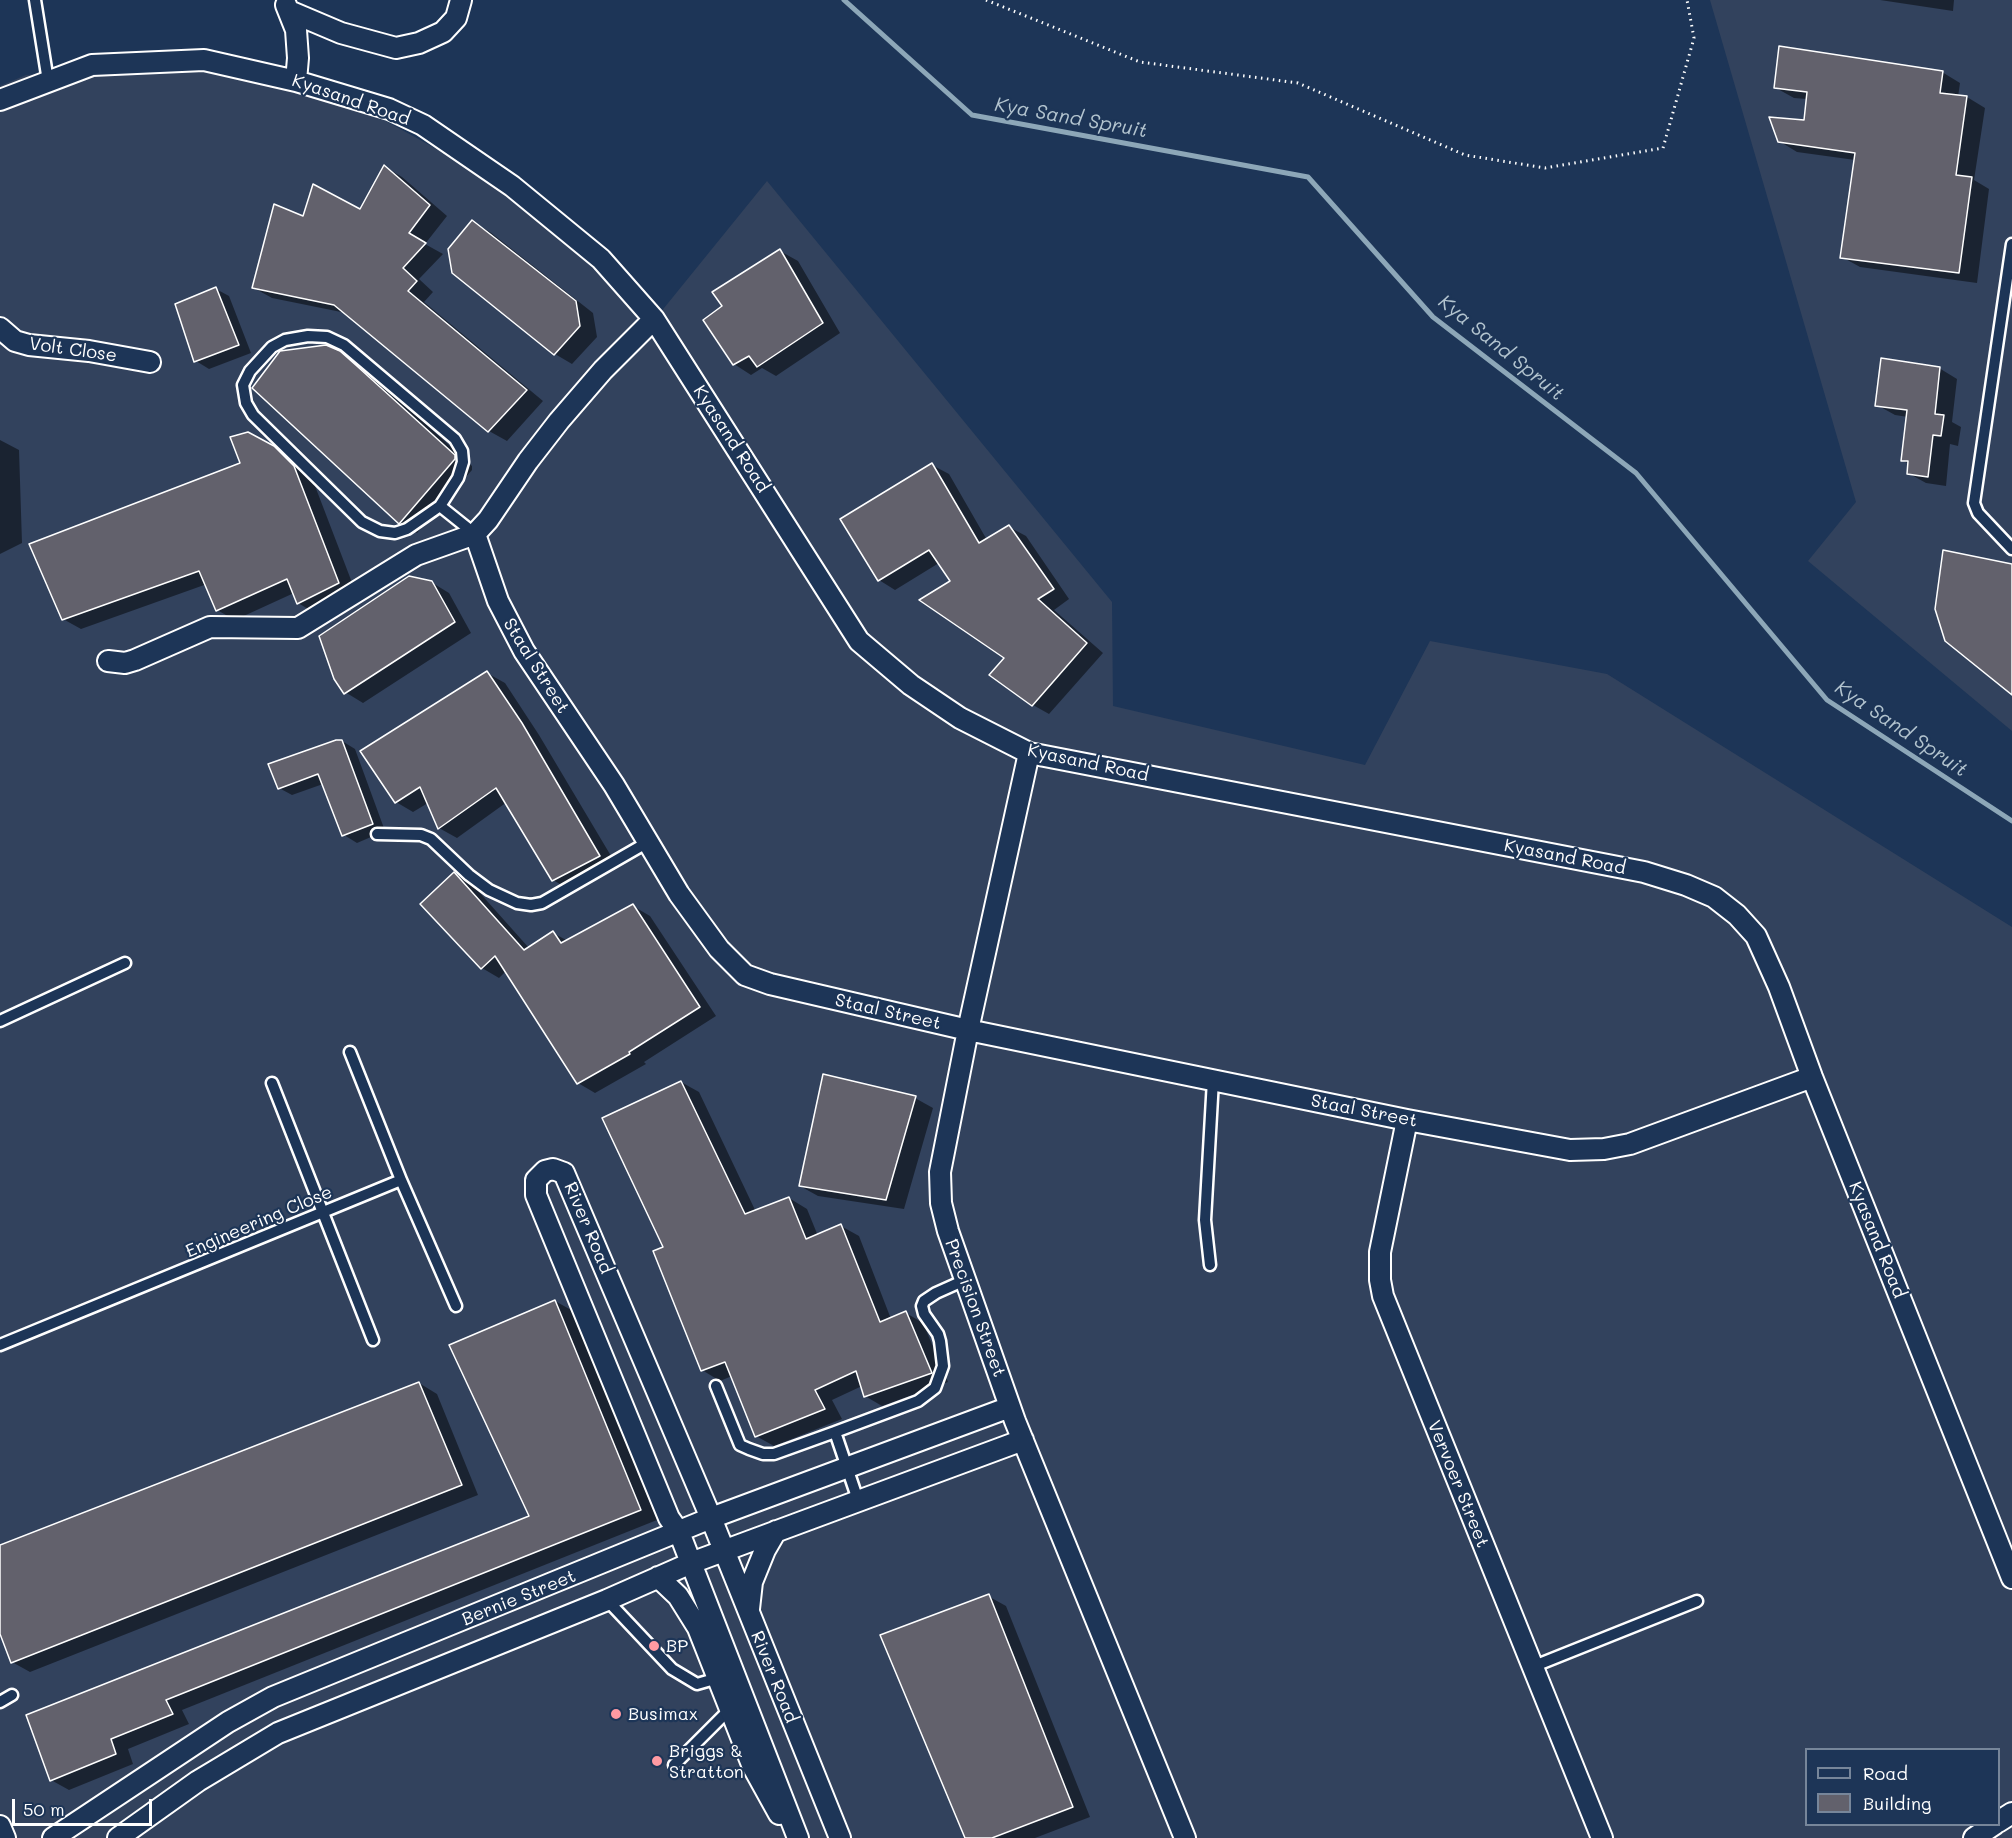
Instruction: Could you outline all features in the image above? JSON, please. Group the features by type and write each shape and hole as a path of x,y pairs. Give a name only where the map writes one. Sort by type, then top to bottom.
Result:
{"street":[{"path":"286,5 341,33 396,48 418,43 443,32 456,18 461,0"},
{"path":"286,5 296,30 298,58 296,81"},
{"name":"Kyasand Road","path":"0,100 92,65 108,62 204,60 296,81 389,109 423,125 512,186 601,259 654,319 859,641 911,685 960,718 1029,753 1644,872 1686,885 1714,897 1737,915 1756,936 1779,987 1812,1077 2012,1578"},
{"path":"108,661 125,663 135,660 210,627 298,628 417,555 475,534 488,520 528,461 559,421 603,370 654,319"},
{"name":"Volt Close","path":"0,328 15,341 29,345 89,351 150,362"},
{"name":"Staal Street","path":"475,534 508,625 614,785 692,912 719,949 745,975 770,984 968,1030 1407,1120 1570,1150 1604,1149 1660,1134 1812,1077"},
{"name":"Precision Street","path":"1029,753 968,1030 940,1172 941,1203 965,1280 1010,1407 1185,1838"},
{"name":"Vervoer Street","path":"1407,1120 1380,1252 1380,1281 1383,1296 1602,1838"},
{"name":"River Road","path":"798,1838 679,1532 669,1518 536,1195 536,1180 545,1171 553,1169 564,1173 711,1518 840,1838"},
{"name":"Bernie Street","path":"52,1838 228,1722 273,1697 711,1518 1010,1407"},
{"name":"Bernie Street","path":"118,1838 198,1781 278,1732 607,1600 691,1563 1023,1440"},
{"path":"748,1613 752,1582 765,1550 776,1531"},
{"path":"658,1577 689,1612 767,1795 798,1838"},
{"path":"0,1826 5,1838"},
{"path":"1974,1838 1992,1826"}],"lane":[{"path":"35,0 48,81"},
{"path":"2012,244 1974,503 1978,513 2012,549"},
{"path":"308,336 327,337 344,345 455,439 462,451 463,462 458,478 440,506 407,529 395,533 380,531 362,522 253,415 246,403 243,385 250,371 272,347 285,340 308,336"},
{"path":"440,506 475,534"},
{"path":"377,834 421,835 431,839 489,890 517,903 531,904 543,903 648,842"},
{"path":"0,1021 125,963"},
{"path":"350,1052 401,1180 456,1306"},
{"path":"1210,1265 1205,1220 1213,1080"},
{"path":"272,1083 373,1340"},
{"name":"Engineering Close","path":"0,1345 401,1180"},
{"path":"716,1386 740,1445 763,1454 774,1454 918,1401 935,1388 943,1366 938,1334 924,1314 922,1306 924,1301 936,1293 965,1280"},
{"path":"835,1432 858,1500"},
{"path":"607,1600 672,1669 698,1684 718,1678"},
{"path":"1532,1667 1697,1601"},
{"path":"0,1702 12,1695"},
{"path":"674,1765 730,1709"}],"path":[{"path":"986,0 1140,62 1298,83 1465,155 1545,168 1663,148 1694,38 1687,0"}],"shaded area":[{"path":"1710,0 2012,0 2012,731 1808,561 1856,502"},
{"path":"120,69 243,72 373,114 462,163 660,313 767,181 1112,602 1113,706 1365,765 1430,641 1607,674 2012,927 2012,1838 0,1838 0,86 26,75"}],"building":[{"path":"1779,46 1943,71 1940,93 1967,96 1956,175 1972,177 1959,273 1840,258 1855,153 1778,142 1769,117 1804,120 1807,92 1774,88"},
{"path":"384,165 430,205 409,233 426,243 403,268 417,281 408,291 527,390 488,432 334,305 252,288 274,204 303,216 313,184 360,209"},
{"path":"472,220 576,301 580,326 554,355 452,273 448,249"},
{"path":"780,249 823,323 757,367 749,356 733,365 703,320 722,306 712,292"},
{"path":"216,287 239,345 194,362 175,304"},
{"path":"326,345 340,351 455,455 455,459 399,524 252,388 280,351"},
{"path":"1881,358 1940,367 1935,414 1944,415 1941,436 1933,435 1928,477 1907,474 1908,461 1901,461 1907,410 1875,406"},
{"path":"248,432 274,446 294,466 339,583 297,604 287,579 216,611 199,571 62,620 29,544 240,463 230,437"},
{"path":"932,463 979,543 1009,525 1054,589 1038,599 1087,643 1032,706 989,675 1004,658 919,600 950,581 929,550 878,581 840,519"},
{"path":"1943,550 2012,564 2012,695 1945,641 1935,609"},
{"path":"409,576 432,581 455,622 344,694 334,679 319,636"},
{"path":"487,671 522,723 600,856 552,881 496,788 438,829 420,787 395,803 360,751"},
{"path":"336,740 342,740 373,824 342,836 318,774 278,789 268,764"},
{"path":"454,872 524,950 553,931 561,943 633,904 700,1007 629,1052 630,1054 577,1084 495,956 481,969 420,904"},
{"path":"823,1074 916,1096 886,1200 799,1186"},
{"path":"681,1081 745,1214 789,1197 806,1239 841,1224 880,1322 906,1311 932,1373 864,1397 856,1371 815,1390 825,1409 755,1437 725,1362 701,1371 653,1251 663,1247 602,1118"},
{"path":"555,1300 641,1510 166,1700 173,1714 111,1739 116,1754 50,1781 26,1715 529,1516 449,1345"},
{"path":"419,1382 462,1485 11,1663 0,1634 0,1545"},
{"path":"989,1594 1073,1807 992,1838 965,1838 880,1635"}],"waterway":[{"name":"Kya Sand Spruit","path":"844,0 972,115 1308,177 1433,317 1636,473 1827,700 2012,821"}],"place":[{"name":"BP","path":"654,1646"},
{"name":"Busimax","path":"616,1714"},
{"name":"Briggs & Stratton","path":"657,1761"}]}
